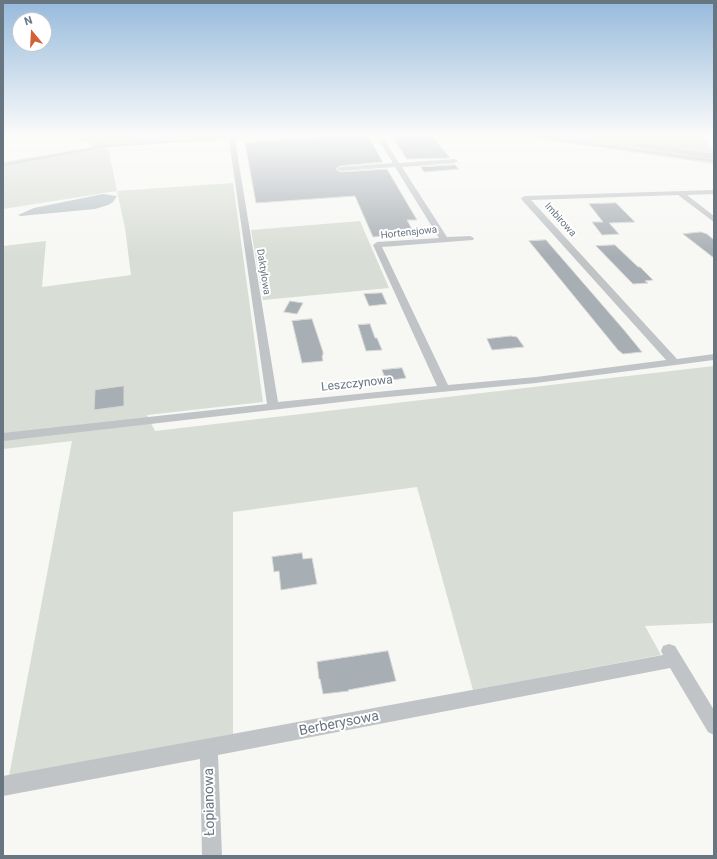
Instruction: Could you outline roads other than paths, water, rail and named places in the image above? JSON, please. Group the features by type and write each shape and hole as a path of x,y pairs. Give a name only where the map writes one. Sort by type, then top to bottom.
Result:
{"street":[{"name":"Daktylowa","path":"238,176 273,407"},
{"name":"Hortensjowa","path":"405,176 445,240"},
{"name":"Imbirowa","path":"674,362 524,198 714,192"},
{"path":"680,193 714,220"},
{"name":"Hortensjowa","path":"444,389 377,245 470,238"},
{"name":"Leszczynowa","path":"3,437 536,380 714,357"},
{"name":"Berberysowa","path":"3,786 209,748 672,655 714,726"},
{"name":"Łopianowa","path":"209,748 212,856"}]}
